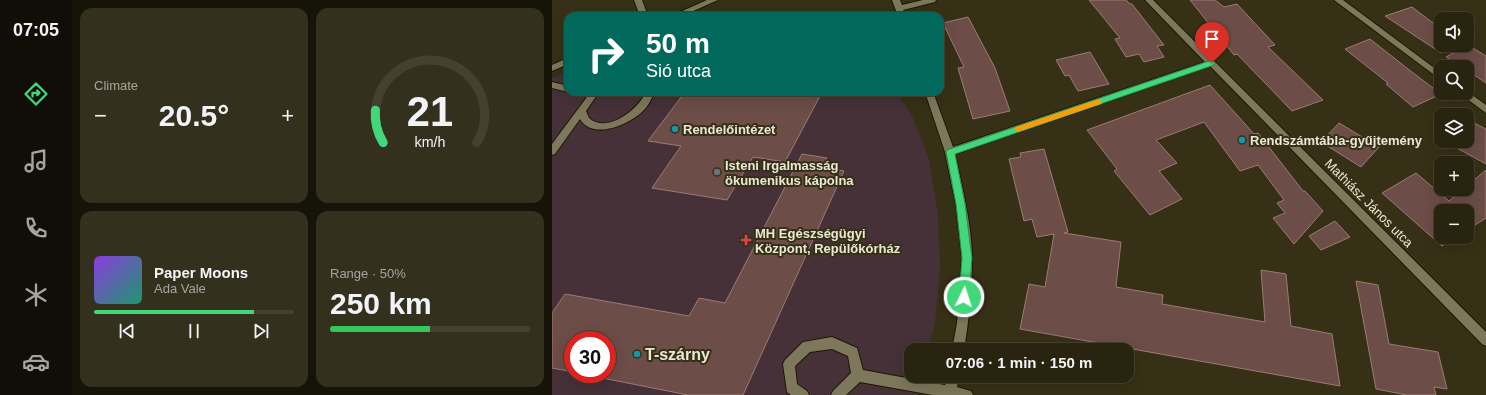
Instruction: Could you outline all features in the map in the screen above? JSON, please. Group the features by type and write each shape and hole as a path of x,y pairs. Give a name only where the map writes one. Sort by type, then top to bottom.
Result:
{"street":[{"path":"638,0 642,12"},
{"path":"685,12 714,0"},
{"path":"896,0 901,12 932,0"},
{"name":"Mathiász János utca","path":"1149,0 1486,340"},
{"path":"1338,0 1434,72"},
{"path":"552,68 564,63"},
{"path":"950,152 1212,63"},
{"path":"552,85 564,88"},
{"path":"552,151 582,111 591,96"},
{"path":"582,111 582,116 589,124 608,126 626,119 636,112 646,101 648,96"},
{"path":"929,96 950,152 961,204 967,258 959,343"},
{"path":"1472,100 1486,110"},
{"path":"803,395 787,392 789,364 807,346 832,343 853,352 858,375"},
{"path":"858,375 950,394 967,395"},
{"path":"837,395 858,375"},
{"path":"950,394 952,383"}],"shaded area":[{"name":"MH Egészségügyi Központ, Repülőkórház","path":"564,74 564,96 899,96 913,118 929,159 938,214 940,267 935,324 930,343 904,343 904,383 920,383 917,395 552,395 552,78"}],"building":[{"path":"1089,0 1126,0 1132,4 1164,45 1157,46 1164,57 1144,62 1139,54 1126,57 1115,39 1120,38"},
{"path":"1190,0 1215,0 1224,7 1237,4 1275,45 1268,47 1323,100 1292,111 1237,54 1234,55"},
{"path":"1412,7 1434,24 1434,48 1385,16"},
{"path":"968,17 995,68 1010,111 973,119 958,68 964,67 944,23"},
{"path":"1370,39 1434,89 1434,97 1413,107 1386,84 1388,83 1345,49"},
{"path":"1474,49 1486,56 1486,83 1474,75 1474,60 1451,60 1446,57 1455,52 1474,52"},
{"path":"1090,52 1109,84 1078,91 1069,75 1065,76 1056,60"},
{"path":"1210,85 1254,134 1258,133 1303,191 1305,191 1323,211 1294,244 1273,218 1285,213 1277,203 1284,200 1258,165 1240,171 1204,122 1156,140 1177,163 1159,171 1182,199 1150,215 1114,171 1117,169 1087,130"},
{"path":"682,96 820,96 785,162 753,157 727,200 652,188 681,146 648,141"},
{"path":"1339,123 1379,147 1361,167 1321,142"},
{"path":"1474,123 1486,129 1486,164 1474,156 1457,148 1474,148"},
{"path":"1044,149 1068,232 1064,233 1121,242 1116,287 1163,295 1162,304 1265,322 1261,270 1286,274 1291,326 1332,334 1340,386 1134,349 1134,343 1099,343 1020,329 1029,284 1045,287 1054,234 1037,237 1032,219 1024,221 1009,159 1021,157 1020,153"},
{"path":"802,154 827,158 822,167 844,171 743,395 688,395 616,381 616,331 564,331 564,370 552,368 552,313 565,294 689,316 699,298 725,303"},
{"path":"1486,170 1486,218 1474,226 1474,204 1434,204 1434,239 1382,193 1416,173 1434,188 1434,196 1443,196 1449,201 1455,196 1474,196 1474,180"},
{"path":"1335,221 1350,237 1321,250 1309,236"},
{"path":"1356,281 1378,285 1389,344 1438,352 1447,389 1434,387 1436,395 1407,395 1376,389"}],"slow traffic":[{"path":"1018,129 1099,102"}],"place":[{"name":"Rendelőintézet","path":"675,129"},
{"name":"Rendszámtábla-gyűjtemény","path":"1242,140"},
{"name":"Isteni Irgalmasság ökumenikus kápolna","path":"717,172"},
{"name":"MH Egészségügyi Központ, Repülőkórház","path":"746,240"},
{"name":"T-szárny","path":"637,354"}],"route":[{"path":"964,297 967,258 961,204 950,152 1212,63"}]}
